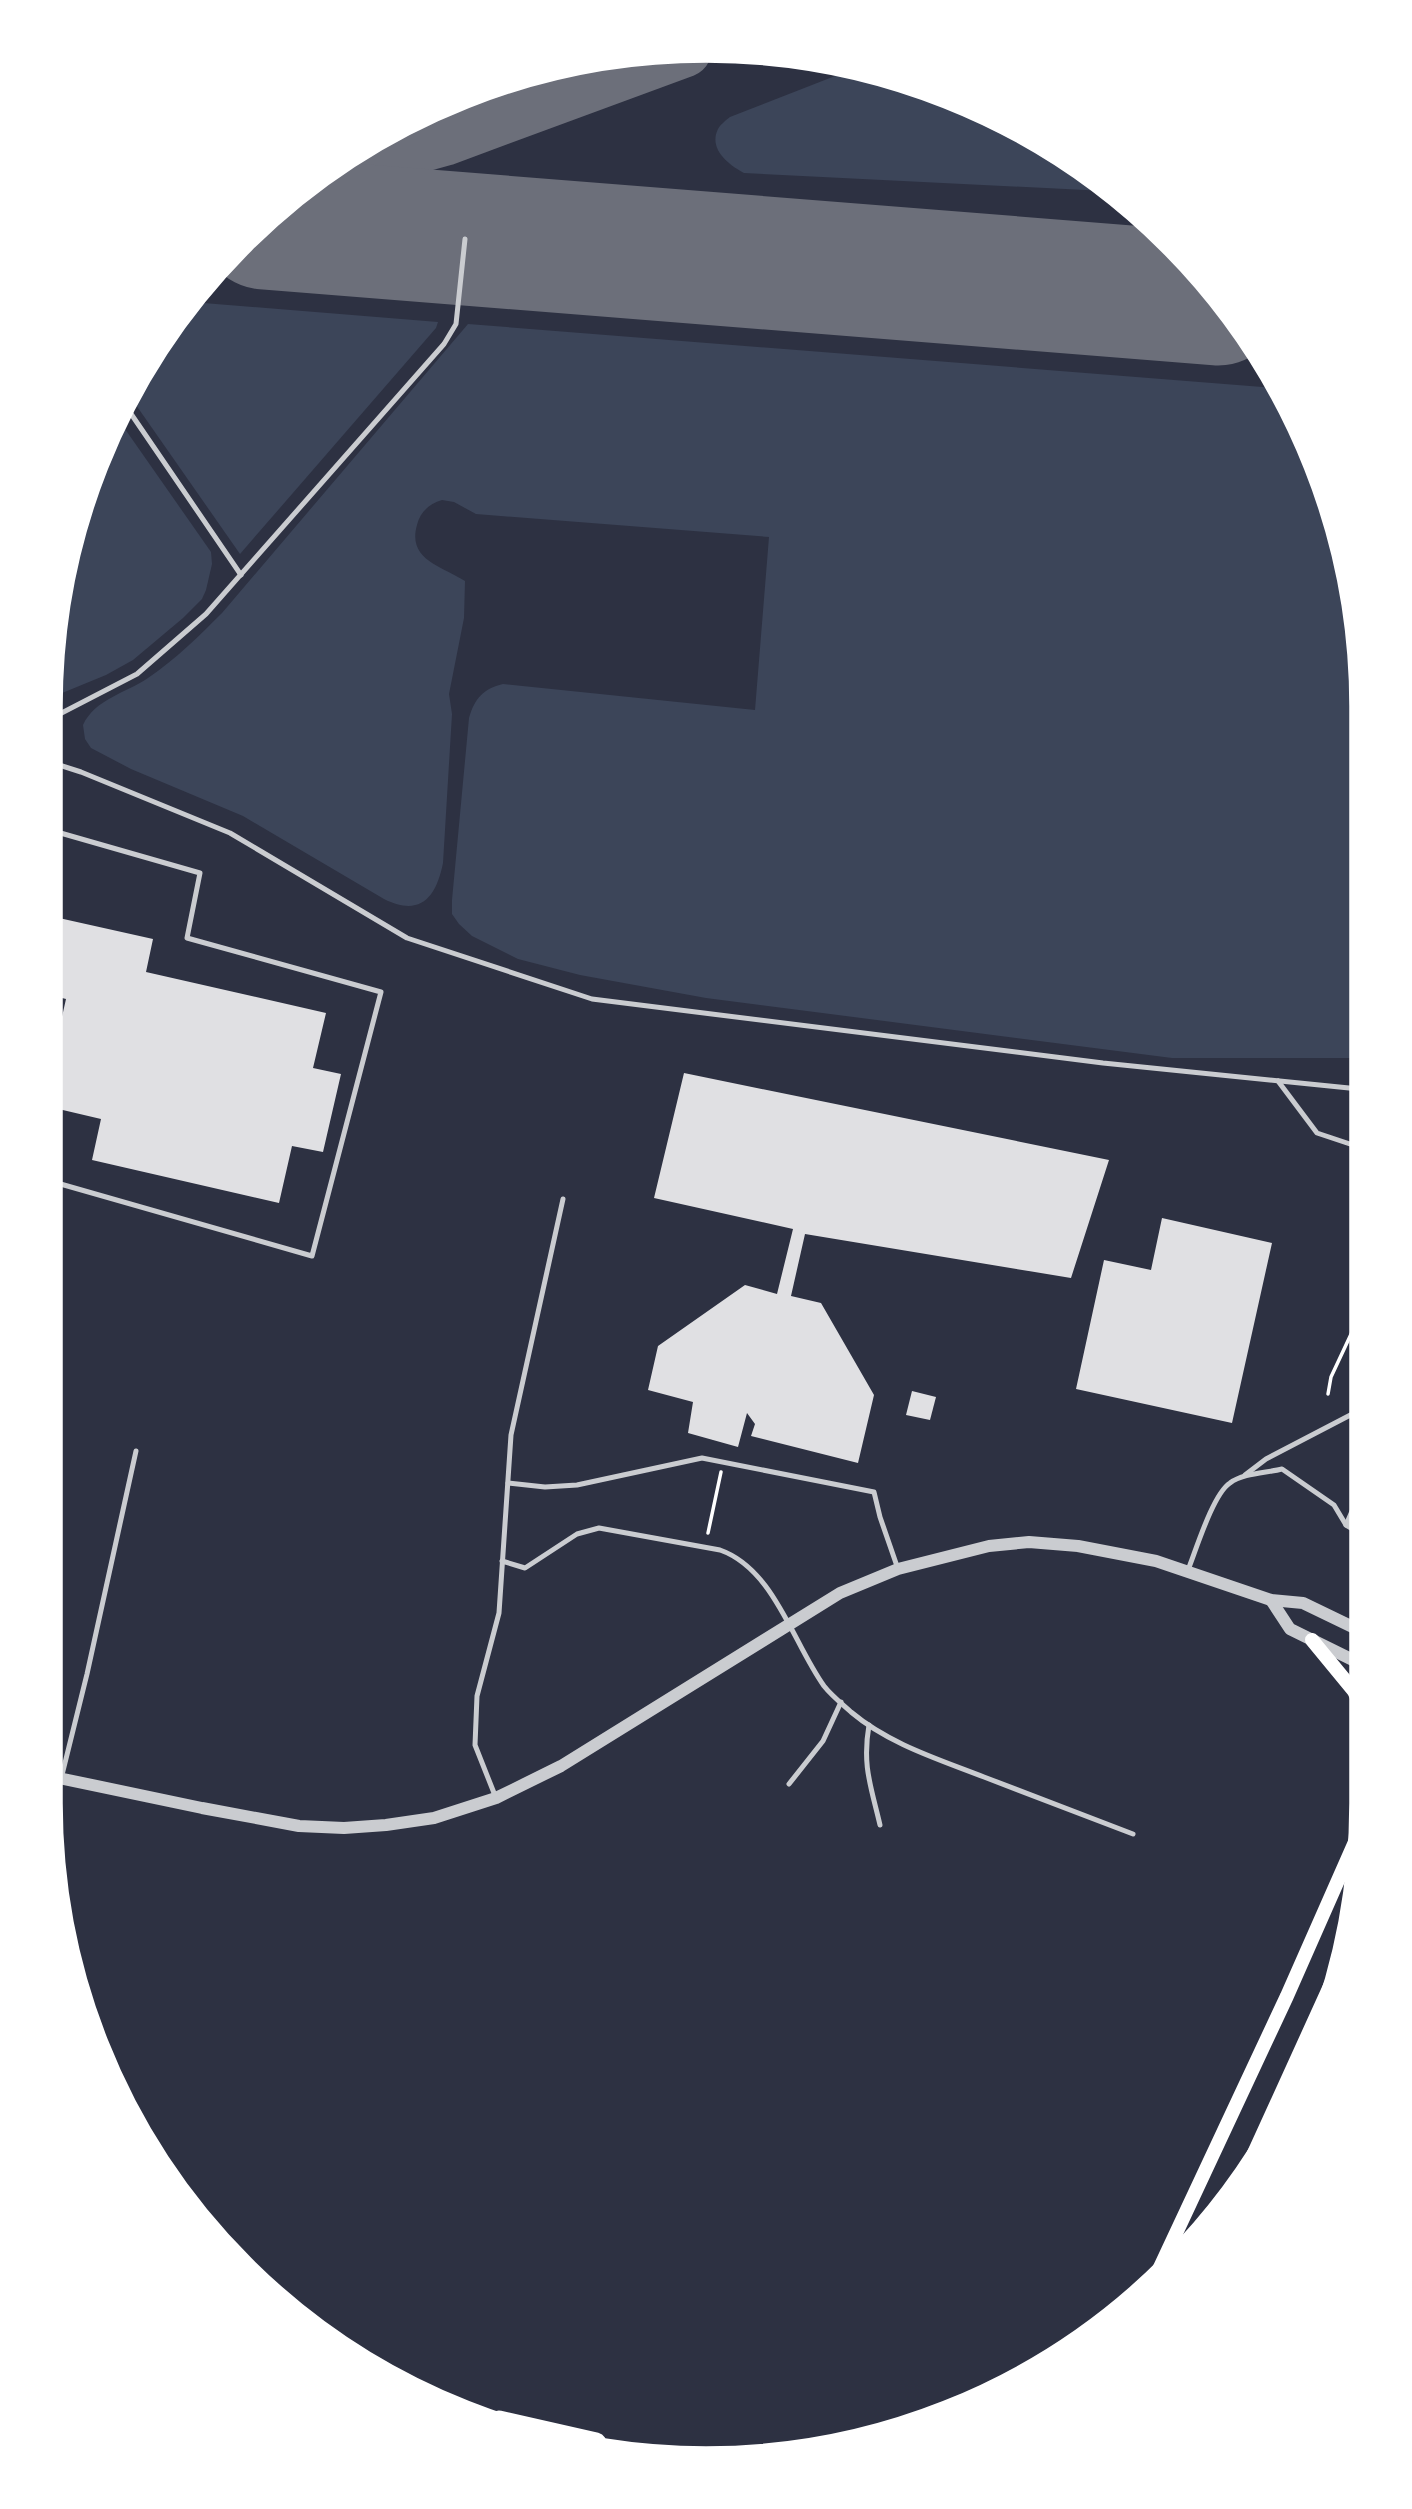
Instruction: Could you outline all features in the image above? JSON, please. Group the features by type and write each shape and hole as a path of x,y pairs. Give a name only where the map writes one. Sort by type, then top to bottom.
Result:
{"main road":[{"path":"1312,1640 1351,1687"},
{"path":"1166,2255 1287,1996 1348,1858"},
{"path":"1282,2092 1307,2037"}],"street":[{"path":"61,1778 287,1824 344,1828 434,1818 496,1798 561,1766 840,1593 898,1569 989,1546 1029,1542 1078,1546 1156,1561 1271,1600 1303,1603 1351,1625"},
{"path":"1271,1600 1290,1629 1351,1659"}],"lane":[{"path":"61,713 136,674 206,614 444,344 456,324 466,239"},
{"path":"131,415 241,575"},
{"path":"61,766 230,833 407,938 592,999 1103,1063 1351,1088"},
{"path":"61,833 200,873 187,939 381,992 312,1256 61,1184"},
{"path":"1279,1081 1317,1133 1351,1144"},
{"path":"496,1798 475,1745 477,1696 499,1613 511,1436 563,1199"},
{"path":"1242,1478 1266,1459 1351,1415"},
{"path":"61,1758 87,1674 136,1451"},
{"path":"508,1483 545,1487 577,1485 702,1458 874,1492 898,1569"},
{"path":"1187,1572 1206,1519 1228,1483 1242,1478 1283,1469 1334,1505 1346,1525 1351,1528"},
{"path":"1346,1525 1351,1514"},
{"path":"1346,1525 1351,1525"},
{"path":"502,1561 524,1568 577,1534 599,1528 713,1549 736,1556 750,1567 789,1623 825,1688 884,1736 926,1755 1133,1833"},
{"path":"789,1784 823,1741 841,1702"},
{"path":"869,1725 864,1751 880,1825"}],"path":[{"path":"1328,1394 1331,1377 1351,1334"},
{"path":"708,1533 723,1463"}],"shaded area":[{"path":"837,75 913,95 953,110 1028,148 1093,190 744,173 722,156 716,143 718,129 730,117"},
{"path":"203,303 438,322 436,328 240,554 136,406 170,348"},
{"path":"468,324 1266,387 1302,459 1317,499 1329,539 1345,622 1351,706 1351,1058 1172,1058 706,998 580,975 518,959 472,936 452,914 452,900 469,718 477,700 485,692 503,684 755,710 769,537 476,514 454,502 442,500 426,509 417,525 417,546 422,554 437,566 465,581 464,618 449,694 452,714 443,863 431,895 417,905 407,906 384,899 243,816 131,769 91,748 85,739 83,725 88,716 112,697 158,671 222,613"},
{"path":"125,428 211,552 212,564 202,599 133,660 106,675 62,693 67,622 83,539 110,459"}],"building":[{"path":"61,918 153,939 146,972 326,1013 313,1068 341,1074 323,1152 292,1146 279,1203 92,1160 101,1119 61,1110 61,1021 66,999 61,998"},
{"path":"684,1073 1109,1160 1071,1278 805,1234 791,1296 821,1303 874,1395 858,1463 751,1436 755,1424 747,1413 738,1447 688,1433 693,1402 648,1390 658,1346 745,1285 777,1294 793,1229 654,1198"},
{"path":"1162,1218 1272,1243 1232,1423 1076,1389 1104,1260 1151,1270"},
{"path":"912,1391 936,1397 930,1420 906,1415"}],"taxiway":[{"path":"358,164 444,140 649,64"},
{"path":"967,279 1191,281"}],"runway":[{"path":"278,224 1205,298"}]}
